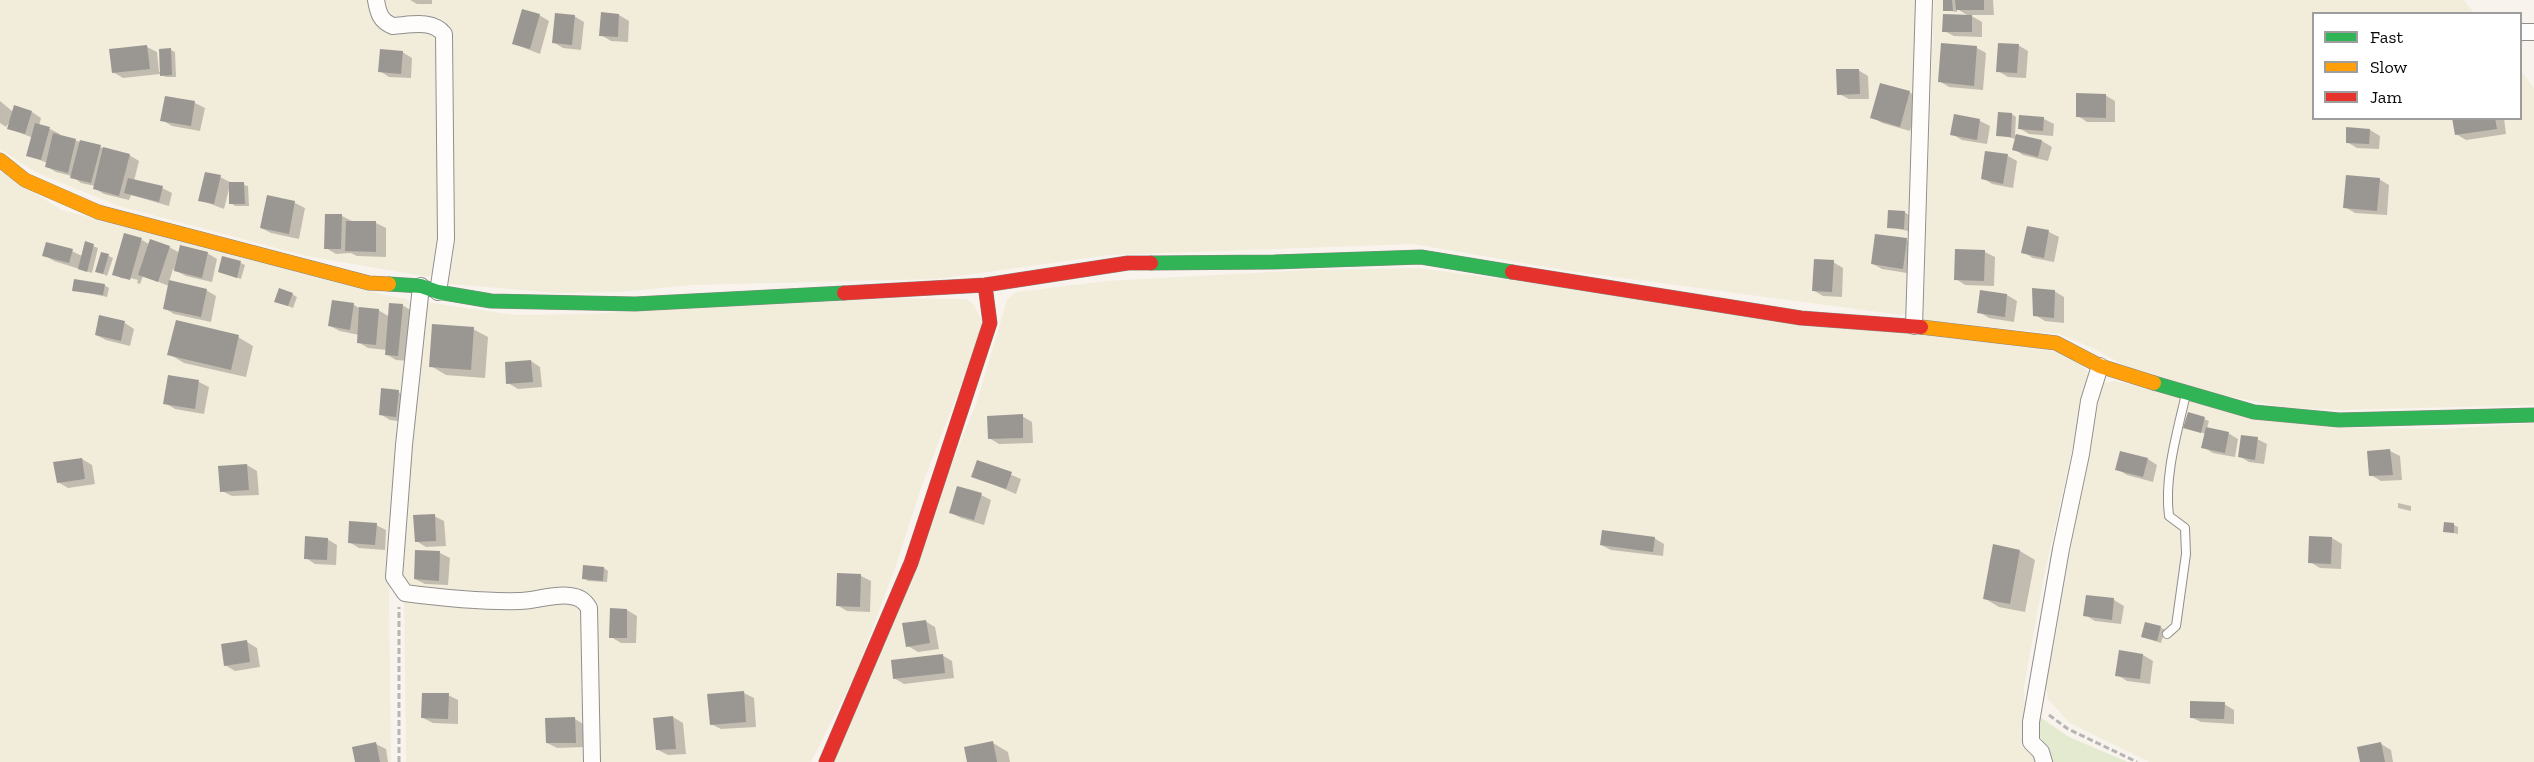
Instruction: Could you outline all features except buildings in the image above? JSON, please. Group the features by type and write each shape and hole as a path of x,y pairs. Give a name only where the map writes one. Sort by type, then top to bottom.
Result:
{"street":[{"path":"376,0 378,13 387,24 393,26 432,24 439,27 444,34 446,239 438,292"},
{"path":"1914,326 1924,0"},
{"path":"0,160 25,180 98,212 369,283 421,286 438,292 491,301 635,304 985,285 1128,262 1274,262 1421,257 1777,314 1914,326 2056,343 2100,366 2187,394 2254,412 2338,420 2534,415"},
{"path":"826,762 911,563 990,323 985,285"},
{"path":"421,286 394,577 405,593 478,601 522,601 569,595 583,599 589,608 592,762"},
{"path":"2044,762 2041,752 2031,742 2036,693 2089,401 2100,366"}],"lane":[{"path":"2167,634 2176,626 2186,554 2185,528 2169,516 2168,509 2169,478 2187,394"}],"path":[{"path":"399,584 399,762"},
{"path":"2036,693 2051,717 2068,729 2137,762"}],"shaded area":[{"path":"0,0 369,0 371,11 433,33 438,39 437,265 429,277 306,256 119,206 37,173 0,149"},
{"path":"385,0 1916,0 1906,313 1901,315 1570,271 1413,244 1109,255 937,279 691,285 621,292 557,293 449,284 452,74 449,26 441,18 396,18 387,9"},
{"path":"1934,0 2464,0 2473,12 2312,12 2312,120 2522,120 2522,72 2534,88 2534,405 2337,410 2283,407 2223,395 2127,367 2095,349 2059,334 1923,320"},
{"path":"0,170 61,210 407,299 413,308 398,433 389,599 391,762 0,762"},
{"path":"1418,268 2058,352 2083,365 2089,374 2043,581 2024,687 2026,743 2038,762 832,762 977,401 1007,300 1016,292 1106,281 1308,270"},
{"path":"904,298 967,299 974,305 982,321 977,344 922,485 894,571 854,677 811,762 598,762 598,619 591,601 530,593 416,589 406,584 402,574 414,406 426,302 514,315 585,314"},
{"path":"2115,381 2340,428 2445,429 2534,423 2534,762 2149,762 2070,723 2048,699 2045,678 2054,646 2097,396 2104,383"},
{"path":"404,598 569,601 580,607 583,619 586,762 406,762"}],"green space":[{"path":"2037,715 2069,737 2128,762 2053,762 2037,730"}],"traffic: fast":[{"path":"1151,263 1421,257 1512,272"},
{"path":"389,284 421,286 438,292 491,301 635,304 844,293"},
{"path":"2154,383 2254,412 2339,420 2534,415"}],"traffic: slow":[{"path":"0,160 25,180 98,212 369,283 389,284"},
{"path":"1921,327 2056,343 2100,366 2154,383"}],"traffic: jam":[{"path":"844,293 985,285 1128,263 1151,263"},
{"path":"1512,272 1801,318 1921,327"},
{"path":"826,762 911,563 990,323 985,285"}]}
